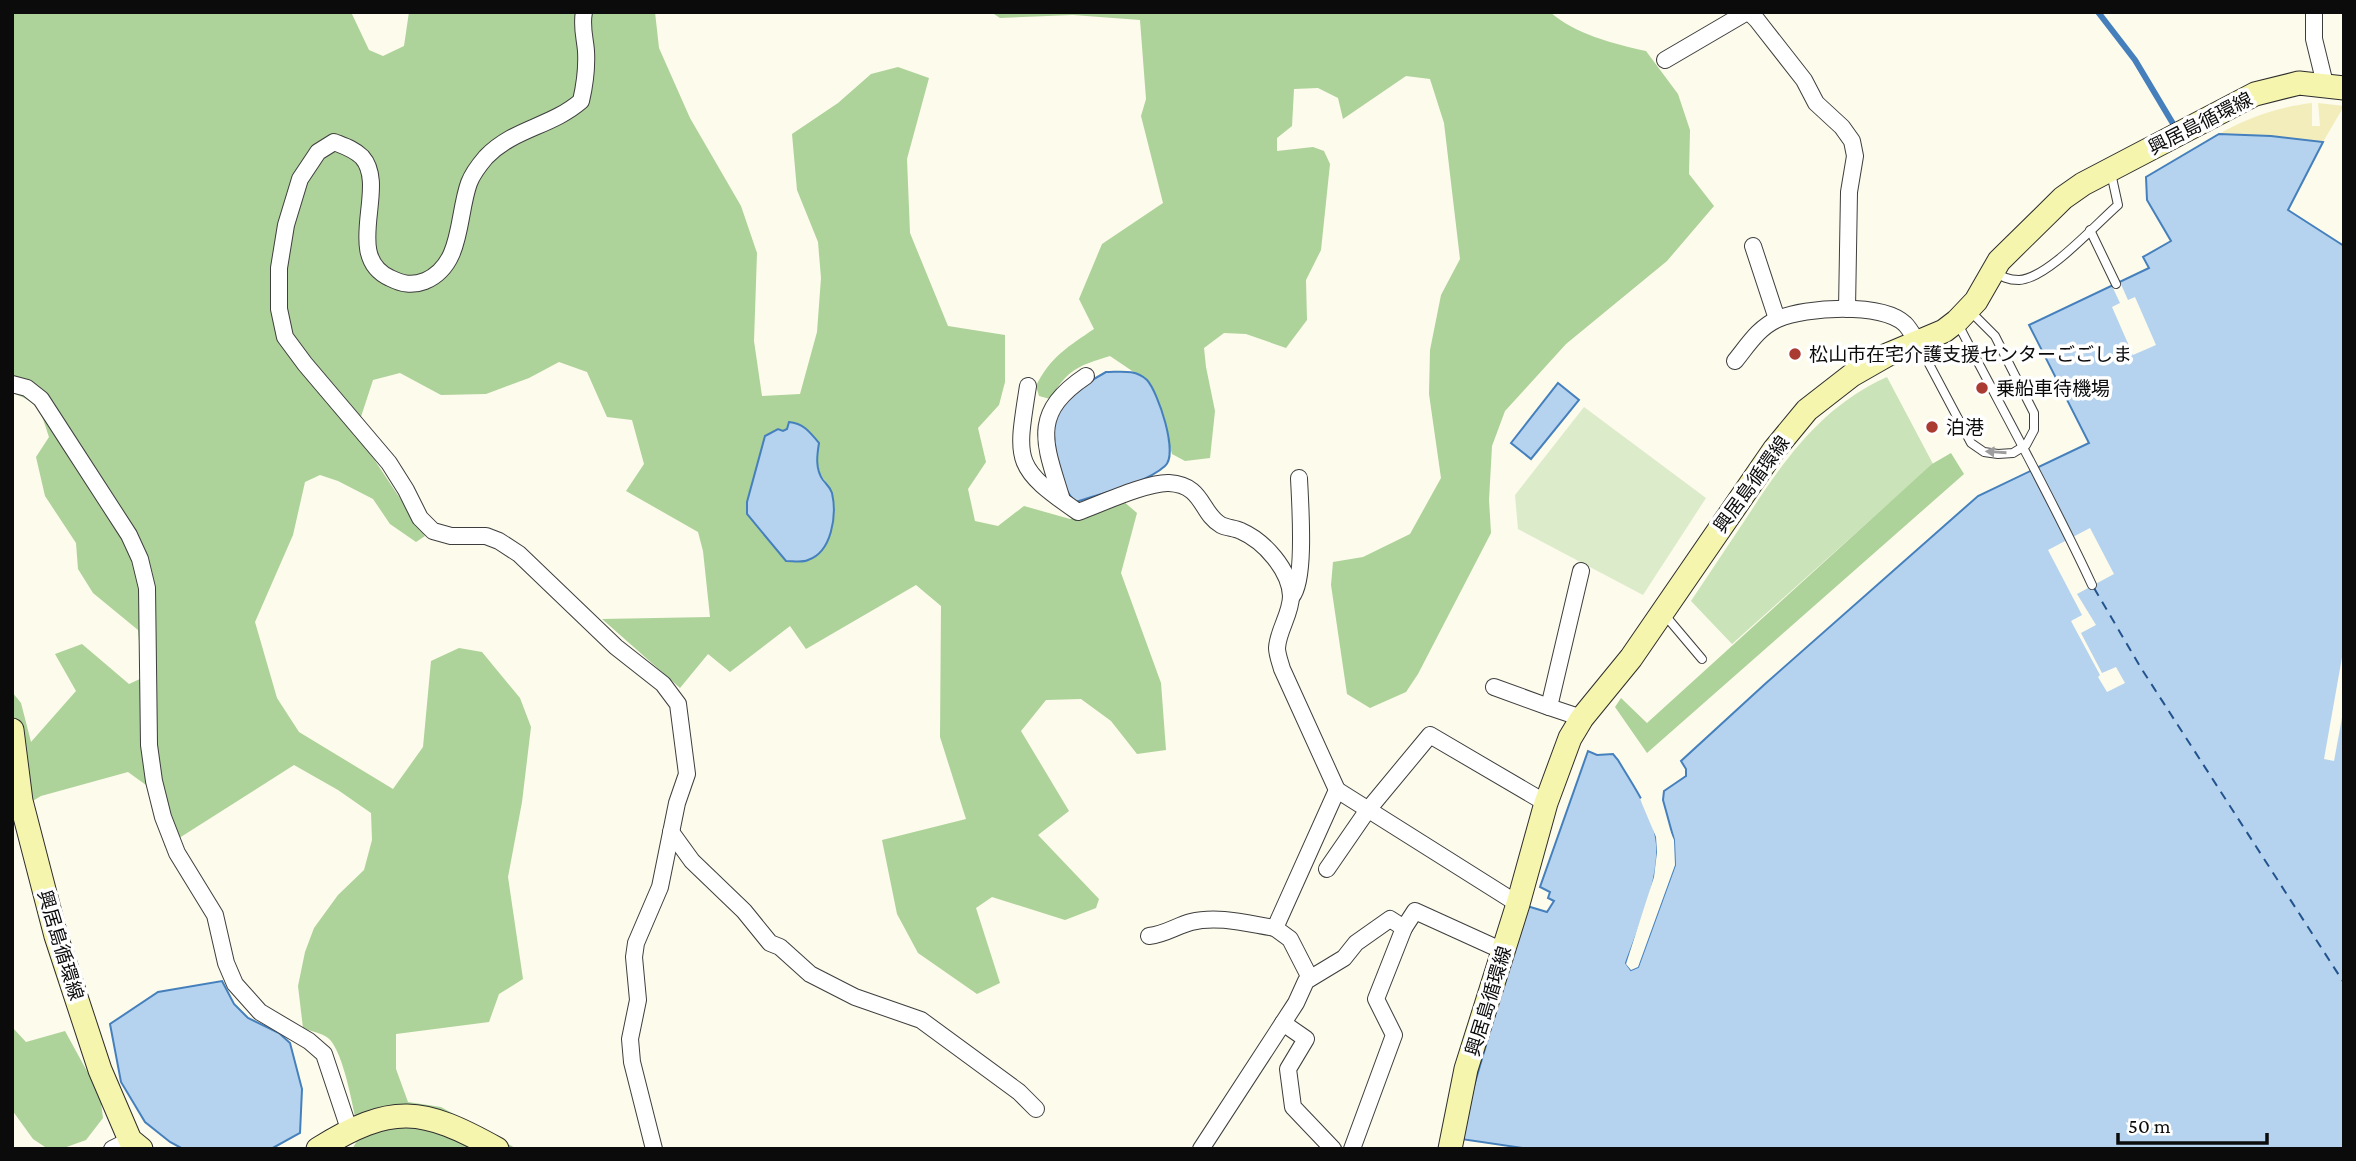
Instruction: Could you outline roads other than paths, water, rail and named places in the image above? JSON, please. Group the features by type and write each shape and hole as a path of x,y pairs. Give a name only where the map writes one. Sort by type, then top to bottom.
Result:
{"main road":[{"name":"興居島循環線","path":"1450,1149 1466,1069 1518,904 1546,803 1565,751 1582,718 1631,658 1773,450 1807,410 1852,375 1887,355 1944,331 1963,315 1976,301 1992,269 2063,198 2110,170 2255,94 2299,83 2334,86"},
{"name":"興居島循環線","path":"12,730 21,801 56,936 127,1146"},
{"path":"318,1149 349,1129 375,1119 401,1116 423,1116 471,1134 497,1149"}],"street":[{"path":"584,12 582,22 586,81 581,101 554,121 504,141 485,159 469,182 456,242 448,262 437,275 422,283 406,285 386,277 373,262 366,238 371,176 363,158 350,148 334,142 318,152 300,179 284,236 279,268 279,309 285,337 389,463 420,517 433,531 451,536 486,536 519,554 616,647 663,684 678,704 687,774 677,803 660,887 636,943 634,957 638,1000 631,1039 632,1062 653,1149"},
{"path":"1665,60 1748,12 1804,80 1816,103 1842,127 1852,141 1855,156 1849,192 1847,309"},
{"path":"2314,12 2314,39 2334,86"},
{"path":"1752,246 1777,319"},
{"path":"1735,361 1758,332 1777,319 1807,311 1847,309 1884,314 1905,323 1918,342"},
{"path":"1062,500 1048,453 1045,428 1053,407 1069,388 1086,376"},
{"path":"12,384 27,388 41,399 129,535 140,559 147,588 149,745 153,780 163,817 177,853 215,915 226,963 235,984 260,1012 309,1041 324,1054 349,1129"},
{"path":"1028,386 1019,440 1025,467 1036,481 1078,512 1152,486 1166,483 1184,485 1195,493 1220,524 1260,541 1287,580 1291,597"},
{"path":"1299,478 1300,562 1297,590 1291,597 1277,648 1282,668 1337,790 1518,904"},
{"path":"1549,707 1581,571"},
{"path":"1494,687 1582,718"},
{"path":"1327,869 1367,811 1430,735 1546,803"},
{"path":"1275,928 1337,790"},
{"path":"671,832 692,861 744,911 770,943 780,947 810,974 864,1001 921,1020 1019,1092 1036,1109"},
{"path":"1352,1149 1394,1035 1376,999 1404,928 1415,911 1503,951"},
{"path":"1201,1149 1310,978 1344,958 1356,943 1390,919 1404,928"},
{"path":"1149,936 1165,934 1198,921 1229,920 1275,928 1290,939 1310,978"},
{"path":"1283,1023 1306,1039 1288,1069 1293,1108 1333,1149"}],"lane":[{"path":"1992,269 2005,279 2021,280 2045,271 2118,205 2110,170"},
{"path":"2091,230 2116,284"},
{"path":"1963,315 2022,448 2076,549 2092,585"},
{"path":"1918,342 1972,443 1984,452 1998,454 2013,453 2022,448 2034,430 2034,413 1995,337 1963,315"},
{"path":"1662,612 1702,659"}],"water":[{"path":"2219,134 2323,142 2288,210 2344,246 2344,1149 1530,1149 1461,1139 1527,906 1547,912 1554,901 1548,898 1550,892 1540,887 1588,751 1597,755 1613,754 1618,760 1645,807 1656,837 1653,884 1626,963 1631,970 1638,967 1675,865 1674,840 1663,800 1664,791 1686,776 1686,769 1681,761 1978,496 2089,443 2029,325 2149,268 2143,257 2171,241 2147,200 2146,177"},
{"path":"1106,372 1133,373 1147,380 1165,423 1169,459 1165,466 1146,478 1076,502 1065,487 1053,452 1050,436 1052,425 1062,406 1070,398 1087,383"},
{"path":"1558,383 1579,400 1531,459 1511,443"},
{"path":"789,422 802,426 819,443 818,467 831,491 833,502 831,532 823,549 816,556 803,561 786,561 747,514 747,502 765,436 778,429 787,429"},
{"path":"222,981 234,1004 248,1018 279,1033 290,1043 302,1089 300,1133 271,1149 183,1149 145,1122 121,1082 110,1024 158,992"}],"waterway":[{"path":"2098,12 2135,60 2175,127"}],"place":[{"name":"松山市在宅介護支援センターごごしま","path":"1795,354"},
{"name":"乗船車待機場","path":"1982,388"},
{"name":"泊港","path":"1932,427"}]}
